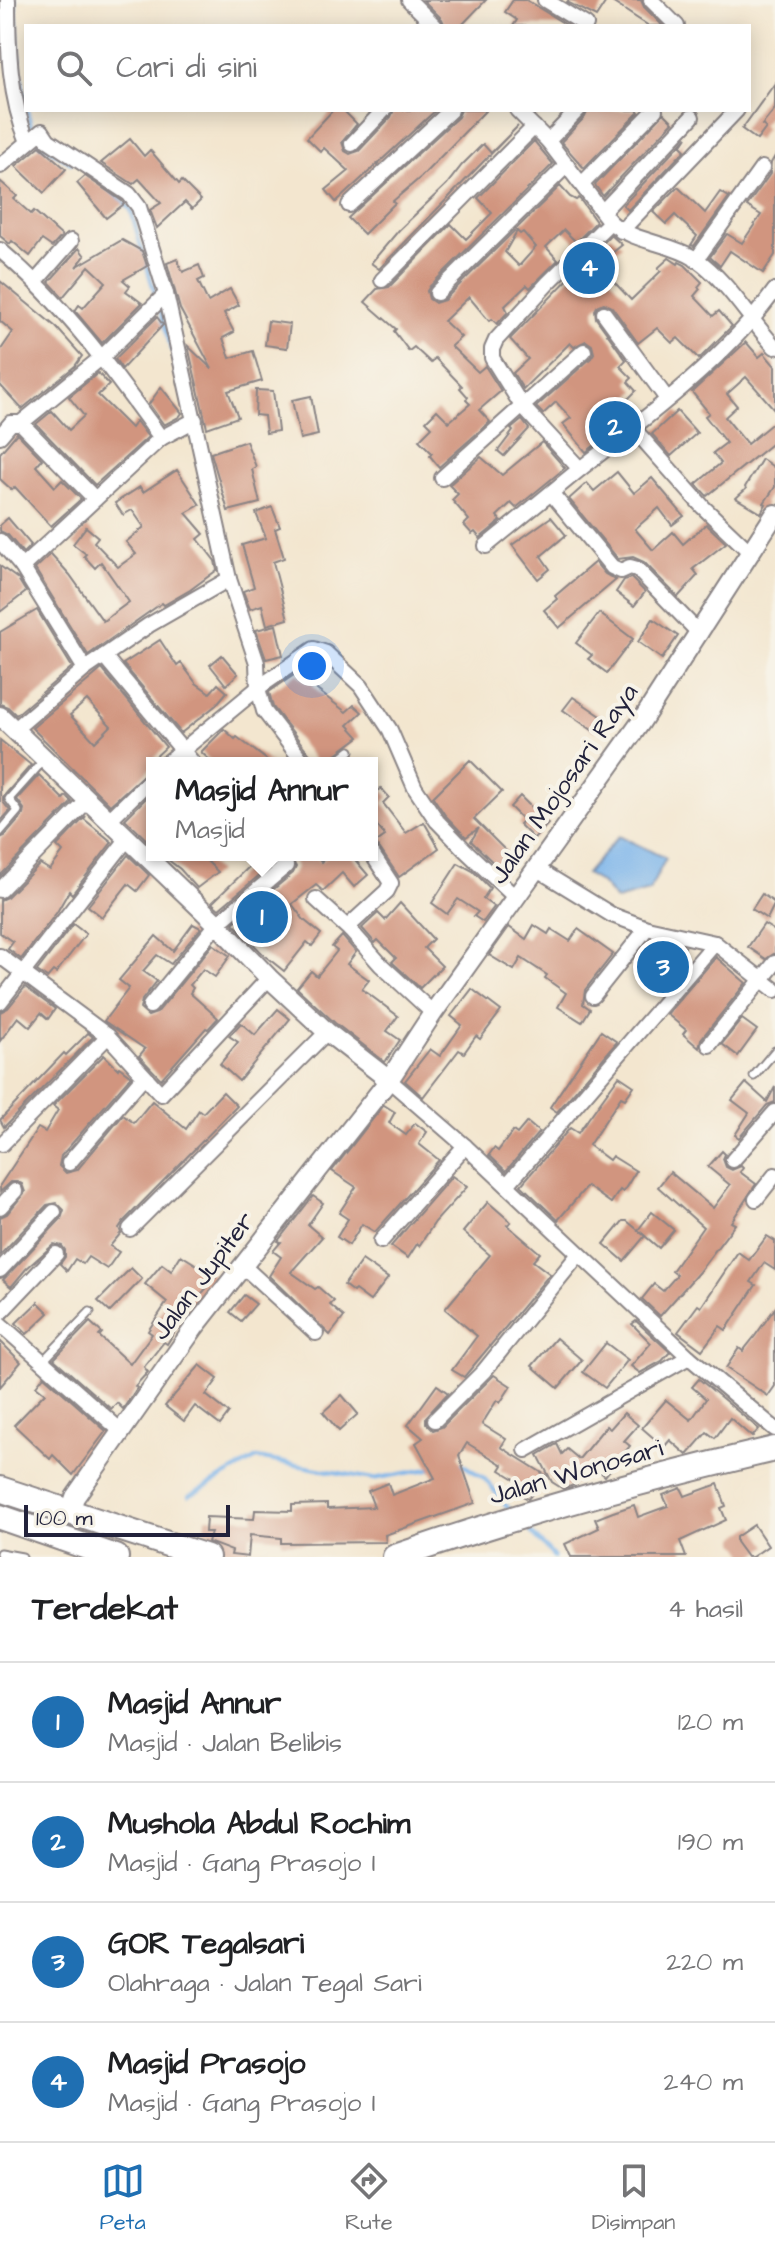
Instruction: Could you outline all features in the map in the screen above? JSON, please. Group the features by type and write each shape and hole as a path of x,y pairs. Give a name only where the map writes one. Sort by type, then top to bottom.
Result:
{"highway":[{"name":"Jalan Wonosari","path":"395,1557 431,1550 540,1509 661,1475 775,1449"},
{"path":"0,1489 207,1557"},
{"path":"0,1517 74,1548 116,1557"}],"street":[{"path":"8,0 9,59 24,111"},
{"path":"409,0 433,24"},
{"path":"545,0 583,24"},
{"path":"651,0 675,24"},
{"path":"24,112 32,138"},
{"path":"352,144 382,112"},
{"path":"349,205 449,112"},
{"path":"519,112 548,141 611,221 696,260 737,301 775,347"},
{"path":"548,141 576,112"},
{"path":"582,184 653,112"},
{"path":"580,469 522,406 492,358 492,349 496,340 548,283 611,221 735,112"},
{"path":"611,221 689,113 713,133"},
{"path":"382,280 534,127"},
{"path":"0,166 42,131 48,140 135,200 166,294 229,579 257,663 258,688 264,711 299,757"},
{"path":"437,293 567,165"},
{"path":"696,260 762,168"},
{"path":"36,281 71,241"},
{"path":"0,250 36,281 102,357 161,438"},
{"path":"486,546 667,399 752,322 775,290"},
{"path":"0,436 11,420 102,357 166,294"},
{"path":"604,313 667,399"},
{"path":"442,478 584,351"},
{"path":"11,420 95,499"},
{"path":"22,567 161,438 195,420"},
{"path":"633,428 703,507 751,553"},
{"path":"552,494 612,567 621,571 630,567 637,569 700,634"},
{"name":"Jalan Mojosari Raya","path":"389,1080 433,1013 641,722 775,514"},
{"path":"0,541 22,567 85,669"},
{"path":"14,730 85,669 149,625 229,579"},
{"path":"173,757 258,688 314,649 326,653 361,686 390,730 415,788 437,821 516,898"},
{"path":"104,656 188,757"},
{"path":"0,716 146,855"},
{"path":"108,821 146,784"},
{"path":"0,890 87,801"},
{"path":"0,1002 128,838"},
{"path":"152,861 327,1032 389,1080 465,1146 689,1357 775,1429"},
{"path":"150,1006 217,924 286,866 281,861"},
{"path":"350,930 351,924 387,891 391,883 377,861"},
{"path":"537,869 612,915 647,928 715,943 775,990"},
{"path":"316,899 433,1013"},
{"path":"593,996 647,928"},
{"path":"507,1185 715,943"},
{"path":"0,956 108,1036 161,1094 269,978"},
{"path":"709,1045 775,963"},
{"path":"130,1229 327,1032"},
{"path":"2,1144 108,1036"},
{"path":"69,1163 144,1076"},
{"name":"Jalan Jupiter","path":"70,1512 75,1497 242,1265 389,1080"},
{"path":"733,1160 775,1112"},
{"path":"381,1241 465,1146"},
{"path":"756,1199 775,1175"},
{"path":"0,1207 15,1191"},
{"path":"0,1270 54,1212"},
{"path":"0,1313 56,1254"},
{"path":"435,1420 484,1371 579,1254"},
{"path":"242,1265 316,1333"},
{"path":"0,1324 121,1431"},
{"path":"526,1450 689,1357"}],"lane":[{"path":"342,757 350,751"},
{"path":"0,832 18,811 9,799 45,759"},
{"path":"754,1076 775,1051"},
{"path":"42,1362 90,1312"},
{"path":"0,1553 22,1557"}],"water":[{"path":"619,836 666,858 649,891 616,900 601,883 586,874"}],"building":[{"path":"423,0 486,0 463,24 444,24"},
{"path":"513,0 526,0 565,24 514,24 517,20 505,12"},
{"path":"607,0 596,17 567,2"},
{"path":"609,0 641,0 661,24 646,24"},
{"path":"775,83 775,109 762,125 766,128 757,140 742,129"},
{"path":"331,112 345,112 357,124 342,142 345,151 350,154 359,151 393,112 434,112 336,202 326,190 349,171 324,148 321,152 307,138"},
{"path":"460,112 484,112 421,177 393,201 395,203 364,234 348,218"},
{"path":"587,112 639,112 584,168 561,142"},
{"path":"664,113 673,122 603,196 595,185"},
{"path":"518,126 379,269 371,263 483,144 491,153"},
{"path":"687,137 681,146 685,150 628,210 623,205"},
{"path":"130,139 144,156 150,150 179,184 182,181 201,200 192,209 185,202 157,228 150,210 161,203 139,179 133,184 101,163"},
{"path":"534,141 553,164 430,286 427,291 429,299 435,303 444,300 560,186 570,197 579,198 596,222 576,242 564,230 546,247 558,260 530,288 527,285 505,306 508,312 497,324 492,319 489,321 469,297 444,321 461,337 451,346 478,372 485,366 501,391 479,410 490,422 439,467 430,456 432,453 419,440 432,427 426,421 437,410 449,422 470,404 466,400 468,397 460,388 462,386 435,358 431,363 414,347 409,351 394,331 396,329 365,302 377,289 389,287 451,224 466,239 492,213 478,198","holes":["517,231 520,234 523,232 536,247 519,266 505,252"]},
{"path":"40,146 66,169 44,193 16,166"},
{"path":"775,156 775,255 763,273 730,251 720,266 710,257 727,234 742,243 761,215 747,206 770,174"},
{"path":"85,176 124,204 106,218 77,183"},
{"path":"0,181 17,196 14,199 31,214 34,211 62,236 52,247 42,240 30,256 12,241 10,244 0,236"},
{"path":"678,187 705,213 720,192 729,197 694,246 691,245 697,236 675,215 666,224 653,212"},
{"path":"611,235 622,245 606,258 609,262 602,269 631,300 661,271 658,268 669,258 685,265 702,282 694,296 713,316 719,311 732,326 699,359 678,338 672,343 657,328 638,343 612,307 604,303 598,305 596,318 626,360 620,366 632,378 628,382 636,391 615,412 623,423 586,452 563,424 571,418 556,402 543,414 536,407 591,358 594,353 592,345 586,341 574,347 570,343 523,389 513,373 528,359 510,339"},
{"path":"122,240 142,251 147,266 123,280 130,286 126,291 142,303 102,343 75,311 79,305 83,308 106,282 89,266 63,297 49,282 79,248 85,256 76,267"},
{"path":"177,259 183,272 199,265 204,278 198,281 208,302 230,289 239,305 224,313 234,332 223,338 230,358 253,351 262,381 228,391 238,417 207,428 188,346 212,369 180,309 167,263"},
{"path":"0,281 56,327 82,356 75,366 22,409 0,385 0,351 13,332 0,321"},
{"path":"157,317 163,325 122,369 115,359"},
{"path":"268,321 290,324 287,348 265,345"},
{"path":"746,342 759,357 764,353 775,366 775,410 746,377 727,394 737,406 725,417 747,444 775,421 775,441 707,496 696,484 721,463 713,453 726,443 705,416 709,413 692,392"},
{"path":"98,373 109,385 98,395 131,428 136,421 148,437 95,485 36,424 52,411 69,430 84,416 69,397"},
{"path":"161,387 182,413 164,425 149,404"},
{"path":"256,390 273,391 278,431 266,433 264,416 255,415"},
{"path":"311,396 318,435 300,439 292,400"},
{"path":"677,411 697,433 671,456 652,434"},
{"path":"522,420 529,429 504,456 498,451 513,431 511,429"},
{"path":"17,433 42,459 36,466 55,487 62,480 81,499 51,526 15,487 12,490 0,479 0,453"},
{"path":"246,441 256,467 252,469 260,503 228,511 211,453"},
{"path":"542,442 565,468 516,508 511,503 497,516 501,521 480,538 475,532 472,534 464,525 469,520 452,500 458,494 449,485 481,457 502,475"},
{"path":"762,459 775,468 775,487 761,513 736,498 746,489"},
{"path":"177,470 200,505 186,513 204,534 198,539 215,561 217,570 190,590 164,605 162,603 88,655 35,569 51,554 103,621 129,602 101,562 95,568 84,556 86,554 73,544 86,527 98,537 94,542 118,567 136,554 126,542 144,527 132,510 123,515 115,503 140,487 143,492"},
{"path":"617,472 634,493 652,478 684,516 672,525 659,508 635,529 653,550 673,532 683,544 706,524 726,543 693,569 698,575 678,597 644,562 633,557 618,559 569,499 587,483 594,491"},
{"path":"272,507 280,527 275,529 284,558 273,562 288,619 267,625 262,605 250,609 243,591 254,587 242,545 266,538 256,513"},
{"path":"551,517 566,535 541,556 550,569 538,579 512,545"},
{"path":"8,518 31,545 23,553 8,535 0,531 0,525"},
{"path":"595,562 605,574 616,580 559,628 544,610 557,599 555,596"},
{"path":"0,566 18,579 26,592 0,612"},
{"path":"631,578 645,592 634,606 616,592 624,580"},
{"path":"37,610 72,667 16,715 0,704 0,632"},
{"path":"599,613 633,639 607,673 588,659 592,655 576,643"},
{"path":"653,619 678,636 662,659 638,642"},
{"path":"276,625 283,655 266,659 256,630"},
{"path":"160,640 177,666 181,663 196,683 210,693 218,684 227,692 215,706 181,733 123,664"},
{"path":"222,655 238,674 226,685 210,665"},
{"path":"102,669 166,747 155,757 146,757 146,772 110,805 32,728","holes":["87,700 111,726 95,742 70,715"]},
{"path":"297,673 346,712 354,705 362,712 348,725 359,737 332,757 312,757 273,707 269,692"},
{"path":"573,697 604,718 595,732 563,710"},
{"path":"224,729 263,757 206,757 201,752"},
{"path":"0,740 31,765 3,797 10,811 0,822"},
{"path":"470,760 502,792 474,819 516,861 504,873 471,841 479,828 466,837 433,797"},
{"path":"39,775 63,799 66,796 72,802 0,876 0,838 23,815 24,809 17,799"},
{"path":"381,788 389,797 383,803 406,833 424,822 439,848 399,877 378,847 378,841 385,836 378,827 378,790"},
{"path":"520,796 548,824 534,839 519,824 523,820 510,807"},
{"path":"146,798 146,839 125,819"},
{"path":"86,816 84,819 112,842 72,894 69,891 21,959 8,949 13,942 0,933 0,900 7,897 40,864 50,870 63,852 57,846"},
{"path":"128,855 149,875 137,891 128,884 102,917 88,906"},
{"path":"170,861 207,861 218,872 197,888"},
{"path":"293,861 356,861 368,875 354,887 342,873 323,891 316,885 292,904 304,920 321,934 312,946 307,942 284,971 233,923 293,873 296,867"},
{"path":"254,862 262,873 219,909 212,903"},
{"path":"458,863 473,871 490,888 483,899 494,907 483,922 474,916 478,912 458,899 447,914 432,903"},
{"path":"762,894 775,903 767,919 752,909"},
{"path":"400,903 433,939 424,948 442,966 420,988 392,962 396,958 378,940 375,943 362,928 378,913 385,920"},
{"path":"73,924 86,934 56,973 53,971 47,978 37,971"},
{"path":"193,924 201,928 171,964 157,955 143,971 157,981 142,1000 140,1009 148,1016 157,1013 213,944 230,956 215,977 203,969 190,985 193,988 190,993 218,1018 161,1079 139,1056 145,1049 104,1021 129,988 119,980 156,936 173,951"},
{"path":"764,924 775,931 775,953 766,959 748,947"},
{"path":"534,925 548,934 551,929 570,941 578,929 613,954 585,990 583,1004 590,1009 582,1022 558,1007 566,993 545,978 547,975 521,958 514,970 489,955 509,927 526,939"},
{"path":"342,936 356,952 347,964 369,980 362,989 398,1016 387,1031 400,1040 385,1062 297,988 311,971 317,976 337,951 332,947"},
{"path":"666,943 685,947 681,954 688,959 659,993 638,975"},
{"path":"716,957 746,983 701,1039 699,1048 683,1034 686,1030 667,1014"},
{"path":"25,987 55,1009 48,1019 41,1013 30,1027 18,1017 0,1041 0,1012 8,1008"},
{"path":"472,989 501,1011 480,1039 476,1036 464,1053 459,1050 423,1097 405,1081 430,1049 440,1056 462,1025 451,1016"},
{"path":"278,1009 290,1019 239,1081 220,1064 238,1042 229,1036 241,1023 255,1035"},
{"path":"742,1019 757,1030 738,1056 722,1044"},
{"path":"601,1031 617,1042 557,1112 550,1107"},
{"path":"88,1033 93,1037 4,1127 0,1120 64,1053 66,1055"},
{"path":"104,1055 118,1069 131,1076 61,1156 59,1166 66,1173 77,1170 123,1115 134,1123 152,1101 186,1129 199,1110 203,1113 223,1092 237,1106 123,1222 119,1228 121,1233 110,1246 119,1252 107,1269 88,1257 83,1264 75,1259 67,1271 60,1264 65,1250 54,1244 11,1287 3,1280 61,1219 64,1210 57,1203 47,1205 0,1255 0,1217 7,1214 25,1192 18,1182 11,1182 0,1192 0,1185 38,1128 45,1132 58,1110 53,1106"},
{"path":"619,1076 634,1086 625,1099 621,1097 589,1145 609,1160 612,1156 636,1171 623,1192 620,1190 611,1203 587,1186 558,1220 521,1185 570,1128 578,1133"},
{"path":"746,1083 767,1102 775,1087 775,1102 767,1105 739,1138 735,1135 749,1113 732,1100"},
{"path":"384,1105 395,1112 389,1123 406,1135 415,1123 427,1132 419,1144 439,1160 375,1232 362,1224 349,1245 337,1237 348,1219 339,1213 356,1187 332,1171"},
{"path":"527,1122 539,1132 506,1171 489,1155 494,1148 498,1151 513,1131 517,1134"},
{"path":"722,1151 726,1167 732,1170 741,1166 740,1172 756,1184 731,1222 735,1224 660,1316 642,1299 654,1284 663,1291 677,1275 672,1271 703,1227 658,1187 670,1172 713,1208 730,1185 708,1167"},
{"path":"452,1176 467,1187 408,1258 391,1246"},
{"path":"313,1196 323,1203 308,1225 322,1237 291,1272 315,1289 318,1287 334,1301 330,1305 344,1317 330,1335 269,1276 281,1257 273,1251 281,1242 278,1241"},
{"path":"488,1202 511,1222 507,1225 540,1253 533,1261 550,1274 464,1377 452,1370 477,1336 445,1309 490,1255 463,1232"},
{"path":"652,1212 674,1230 659,1248 638,1230"},
{"path":"623,1221 645,1236 624,1261 604,1244"},
{"path":"767,1236 775,1241 775,1270 764,1263 751,1282 756,1285 726,1330 720,1326 702,1350 678,1332 698,1305 701,1307 738,1252 749,1260"},
{"path":"181,1255 216,1277 180,1319 167,1344 164,1342 144,1367 148,1372 135,1386 137,1388 123,1409 117,1403 111,1409 54,1359 90,1322 102,1333 99,1336 130,1364 152,1334 148,1331 167,1302 145,1284 162,1264 171,1271"},
{"path":"362,1260 388,1278 370,1301 344,1285"},
{"path":"131,1268 142,1279 110,1312 98,1301"},
{"path":"244,1295 256,1304 241,1321 230,1312"},
{"path":"38,1302 49,1313 27,1334 16,1323"},
{"path":"775,1308 775,1386 768,1396 726,1368 739,1348 743,1351"},
{"path":"636,1321 670,1352 662,1361 640,1373 631,1366 651,1343 632,1324"},
{"path":"556,1338 582,1360 558,1388 532,1366"},
{"path":"0,1341 21,1362 0,1387"},
{"path":"606,1343 628,1360 605,1388 583,1372"},
{"path":"200,1365 218,1379 206,1395 229,1413 220,1425 195,1406 184,1421 165,1406"},
{"path":"494,1375 511,1386 500,1403 497,1400 482,1424 506,1439 501,1447 547,1476 528,1499 512,1490 518,1481 500,1470 503,1465 467,1443 459,1456 475,1503 385,1535 386,1542 281,1543 281,1538 250,1535 248,1557 231,1555 232,1551 208,1542 211,1532 205,1532 206,1517 254,1519 255,1510 292,1511 292,1505 327,1504 327,1509 374,1507 368,1491 388,1483 392,1495 435,1478 416,1443 423,1438 408,1425 437,1385 448,1393 426,1417 426,1423 433,1430 442,1427"},
{"path":"44,1376 106,1431 73,1475 53,1455 50,1459 14,1425 45,1393 36,1386"},
{"path":"699,1379 759,1429 752,1437 730,1418 715,1438 707,1432 687,1455 670,1440 664,1447 642,1428 666,1400 691,1420 706,1399 692,1387"},
{"path":"342,1395 358,1414 339,1431 323,1412"},
{"path":"624,1413 638,1425 624,1441 630,1446 605,1476 592,1465 574,1485 563,1489 552,1482 538,1455 557,1444 562,1454 567,1449 579,1459 606,1426 610,1429"},
{"path":"718,1484 726,1506 721,1508 726,1520 680,1541 686,1557 571,1557 565,1544 599,1528 595,1519 634,1505 638,1517 668,1506 663,1495 681,1488 685,1496"},
{"path":"754,1525 768,1546 747,1557 736,1542 736,1537"}],"waterway":[{"path":"15,0 24,92"},
{"path":"28,112 35,140 71,163"},
{"path":"108,187 131,210 143,255"},
{"path":"146,264 156,297"},
{"path":"159,306 172,351"},
{"path":"189,1496 257,1458 373,1479 434,1468"},
{"path":"458,1464 484,1478 510,1510"},
{"path":"524,1525 554,1557"}],"place":[{"name":"Masjid Prasojo","path":"589,268"},
{"name":"Mushola Abdul Rochim","path":"615,427"},
{"name":"Masjid Annur","path":"262,917"},
{"name":"GOR Tegalsari","path":"663,967"}]}
